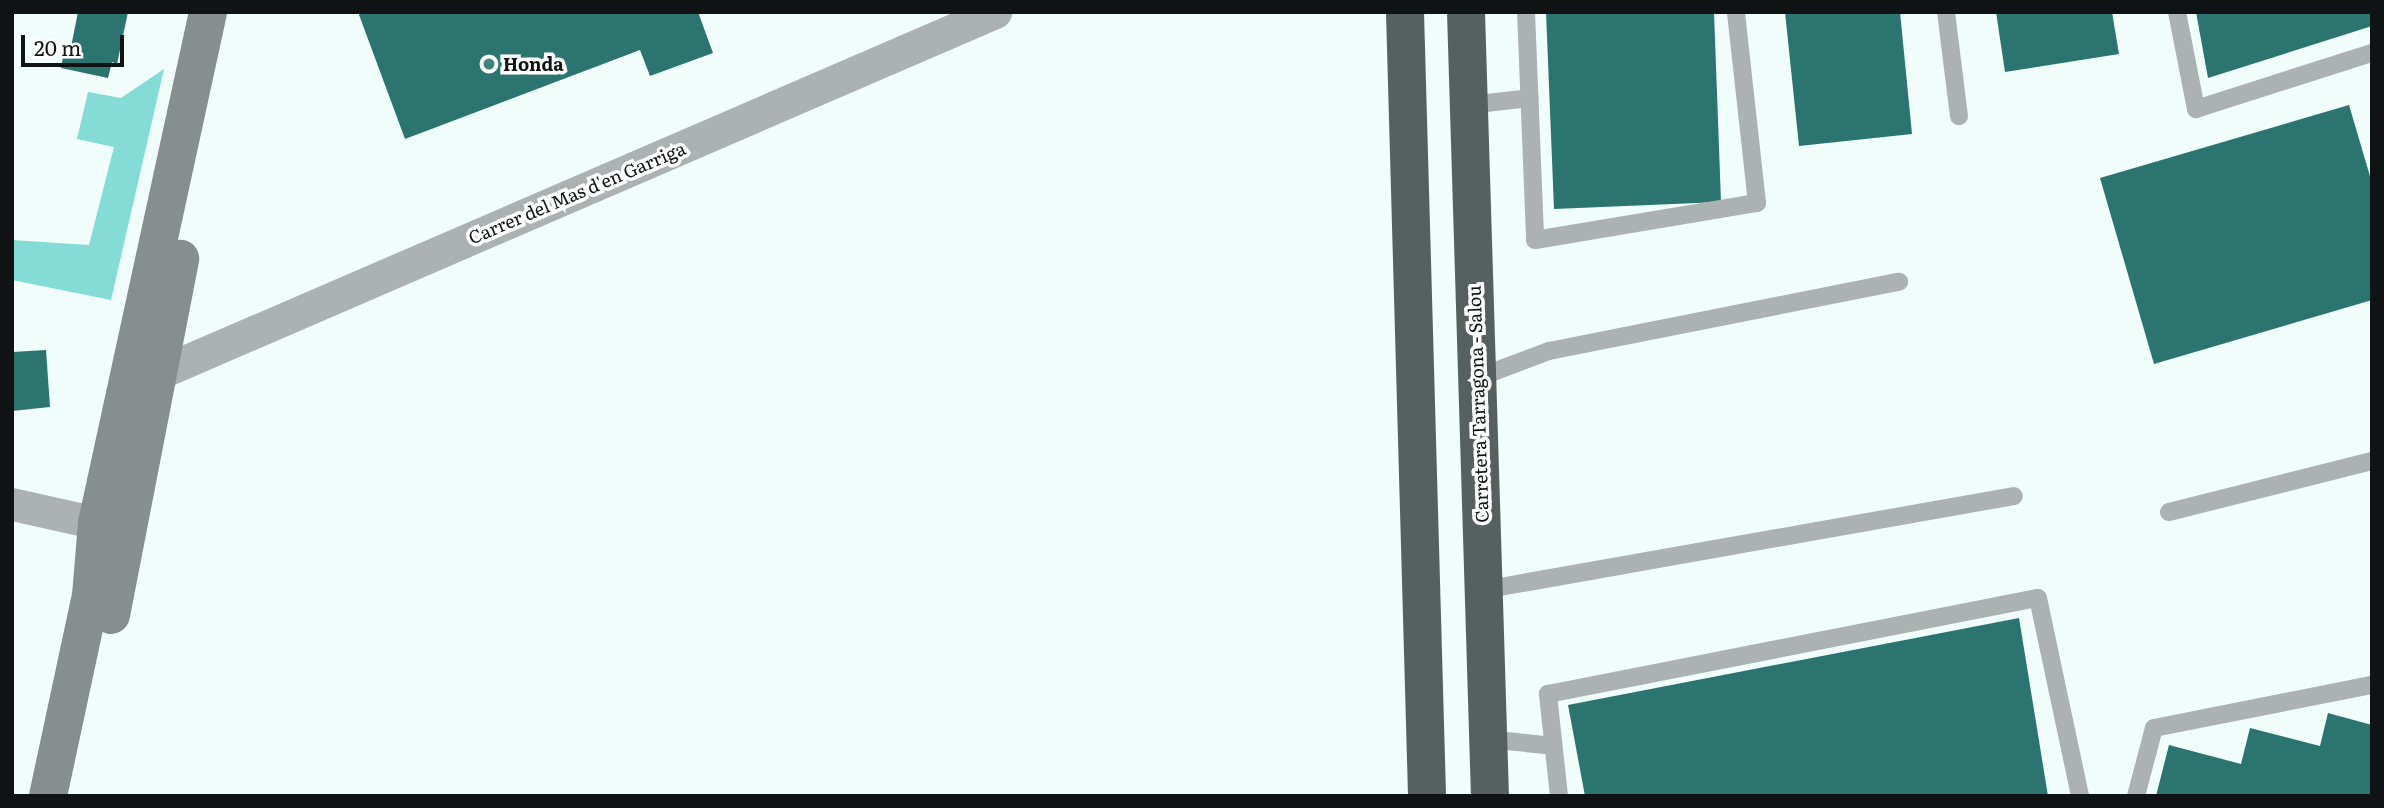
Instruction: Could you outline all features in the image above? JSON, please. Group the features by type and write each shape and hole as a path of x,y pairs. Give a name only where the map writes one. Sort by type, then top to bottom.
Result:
{"highway":[{"path":"1405,12 1427,796"},
{"name":"Carretera Tarragona - Salou","path":"1466,12 1490,796"}],"main road":[{"path":"48,796 91,596 97,523 208,12"},
{"path":"75,796 159,373 186,222 233,12"}],"street":[{"name":"Carrer del Mas d'en Garriga","path":"159,373 995,12"},
{"path":"12,504 97,523"}],"lane":[{"path":"1526,12 1535,240 1756,202 1736,12"},
{"path":"1946,12 1959,116"},
{"path":"2177,12 2196,109 2372,53"},
{"path":"1469,105 1530,98"},
{"path":"1477,378 1549,351 1899,282"},
{"path":"2169,512 2372,461"},
{"path":"1483,590 2014,496"},
{"path":"1559,796 1548,694 2038,598 2080,796"},
{"path":"2136,796 2154,727 2372,685"},
{"path":"1488,739 1553,746"}],"shaded area":[{"path":"164,69 111,300 12,280 12,240 89,245 114,147 77,139 88,92 121,98"}],"building":[{"path":"78,12 128,12 117,64 112,62 108,78 61,68 64,51 70,52"},
{"name":"Honda","path":"358,12 698,12 713,53 650,76 640,50 405,139"},
{"path":"1546,12 1714,12 1721,202 1554,209"},
{"path":"1785,12 1900,12 1912,134 1799,146"},
{"path":"1996,12 2112,12 2119,54 2005,72"},
{"path":"2196,12 2372,12 2372,26 2208,78"},
{"path":"2349,105 2372,183 2372,300 2154,364 2100,178"},
{"path":"46,350 50,407 12,411 12,352"},
{"path":"2019,618 2048,796 1585,796 1568,705"},
{"path":"2328,713 2372,725 2372,796 2156,796 2169,745 2241,764 2250,728 2320,746"}],"place":[{"name":"Honda","path":"489,64"}]}
